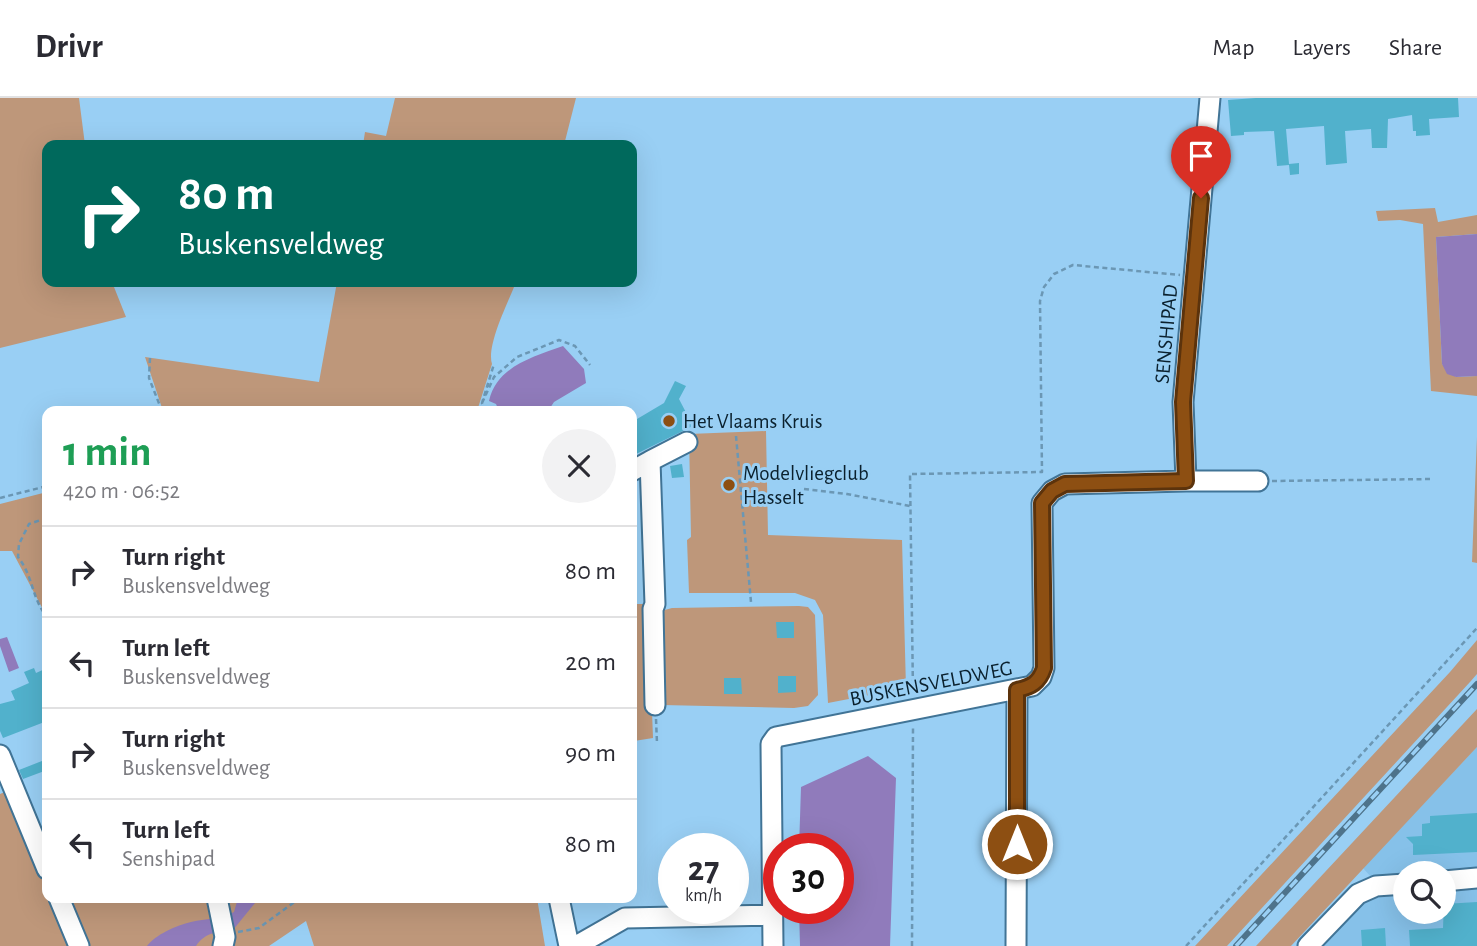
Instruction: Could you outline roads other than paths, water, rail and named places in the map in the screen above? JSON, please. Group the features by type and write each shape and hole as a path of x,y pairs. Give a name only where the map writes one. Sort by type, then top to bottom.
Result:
{"street":[{"name":"SENSHIPAD","path":"1186,481 1183,402 1210,98"},
{"path":"637,468 687,442"},
{"path":"650,461 655,705"},
{"name":"BUSKENSVELDWEG","path":"772,833 771,744 776,737 1032,687 1041,677 1044,668 1042,503 1052,491 1065,484 1258,481"},
{"path":"1016,946 1017,690"},
{"path":"0,755 42,857"},
{"path":"1456,880 1477,878"},
{"path":"1308,946 1358,894 1376,886 1393,885"},
{"path":"61,903 79,946"},
{"path":"560,903 569,946"},
{"path":"218,906 224,939"},
{"path":"576,946 625,918 763,915"},
{"name":"BUSKENSVELDWEG","path":"772,924 773,946"}],"railway":[{"path":"1236,946 1477,684"}],"place":[{"name":"Het Vlaams Kruis","path":"669,421"},
{"name":"Modelvliegclub Hasselt","path":"729,485"}]}
